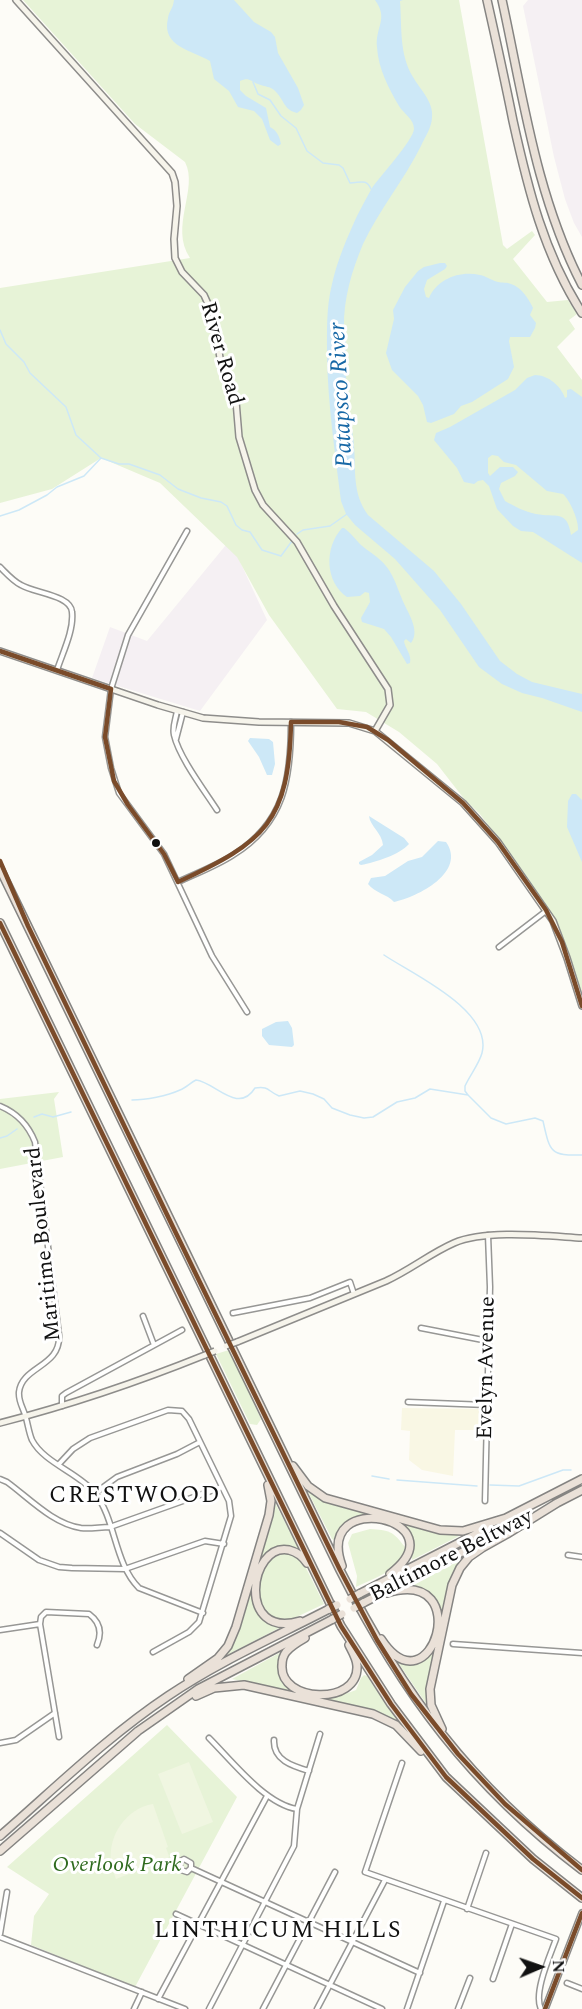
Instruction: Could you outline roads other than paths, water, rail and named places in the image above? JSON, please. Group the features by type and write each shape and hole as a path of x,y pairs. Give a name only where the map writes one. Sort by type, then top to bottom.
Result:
{"highway":[{"path":"487,0 530,194 542,234 582,314"},
{"path":"502,0 545,196 559,237 582,285"},
{"path":"0,861 28,926"},
{"path":"0,869 282,1451 355,1594"},
{"path":"0,923 356,1661 357,1672 353,1682 342,1691 310,1694 295,1689 282,1675 284,1656 292,1646 326,1623"},
{"path":"282,1451 308,1486 319,1495 332,1501 448,1532 470,1530 506,1518"},
{"path":"146,1712 218,1658 231,1640 270,1509 267,1480 257,1455"},
{"name":"Baltimore Beltway","path":"0,1836 146,1712 194,1680 329,1610 355,1594 375,1586 582,1479"},
{"name":"Baltimore Beltway","path":"0,1851 118,1748 198,1689 582,1490"},
{"path":"449,1743 434,1713 430,1689 456,1574 473,1553 557,1503"},
{"path":"375,1586 406,1560 410,1545 407,1535 400,1526 389,1520 367,1519 349,1524 344,1528 338,1538 337,1551 364,1617 405,1684 449,1743 505,1804 582,1870"},
{"path":"314,1573 296,1552 285,1549 273,1551 262,1562 257,1584 257,1601 263,1616 277,1624 291,1624 317,1616"},
{"path":"364,1617 389,1651 400,1659 410,1661 421,1658 429,1653 434,1644 437,1617 433,1603 426,1594 406,1589 374,1597"},
{"path":"341,1626 391,1704 446,1777"},
{"path":"163,1714 169,1713 200,1693 235,1685 253,1686 385,1718 406,1733 446,1777 519,1847 582,1898"}],"street":[{"name":"River Road","path":"16,0 172,173 177,206 175,258 182,272 204,295 213,315 221,364 236,401 239,437 255,490 263,505 297,542 339,614 388,689 390,705 375,731"},
{"path":"187,531 128,635 111,689 105,737 114,781 128,805 164,854 212,956 247,1012"},
{"path":"0,567 19,584 64,599 70,605 71,622 57,670"},
{"path":"0,651 180,712 218,720 349,723 375,731 441,784 476,816 498,842 546,910 562,942 582,1006"},
{"path":"180,712 173,729 176,740 217,810"},
{"path":"178,882 233,855 257,835 269,821 288,780 291,722"},
{"path":"499,947 546,910"},
{"name":"Maritime Boulevard","path":"0,1106 19,1117 35,1142 60,1343 55,1354 21,1385 19,1397 26,1416"},
{"path":"0,1423 62,1406 151,1377 405,1272 454,1243 467,1238 488,1235 582,1238"},
{"name":"Evelyn Avenue","path":"485,1501 490,1287 488,1235"},
{"path":"233,1313 310,1298 350,1282 354,1294"},
{"path":"142,1316 154,1345"},
{"path":"421,1328 488,1341"},
{"path":"62,1406 62,1396 66,1393 182,1330"},
{"path":"408,1402 488,1405"},
{"path":"59,1464 73,1449 90,1438 168,1410 182,1411 186,1414 229,1501 231,1516 199,1622 189,1632 153,1652"},
{"path":"26,1416 32,1440 41,1451 95,1493 125,1569 133,1582 142,1590 203,1613"},
{"path":"95,1493 117,1477 177,1454 200,1442"},
{"path":"0,1479 46,1512 79,1528 110,1527 222,1487"},
{"path":"0,1533 30,1556 49,1565 72,1568 125,1569 205,1541 224,1544"},
{"path":"568,1554 582,1557"},
{"path":"59,1737 40,1624 41,1617 46,1612 90,1614 99,1626 97,1645"},
{"path":"0,1630 40,1624"},
{"path":"453,1644 582,1653"},
{"path":"0,1743 16,1740 55,1713"},
{"path":"208,2009 294,1846 297,1809 320,1734"},
{"path":"209,1738 267,1796 283,1806 297,1809"},
{"path":"274,1740 274,1750 280,1758 309,1771"},
{"path":"402,1763 365,1872 556,1939 539,1994 539,2004 543,2009 582,1913"},
{"path":"158,1999 267,1796"},
{"path":"467,1909 486,1853"},
{"path":"191,1868 420,1972"},
{"path":"263,2009 335,1872"},
{"path":"318,2009 385,1880"},
{"path":"7,1892 0,1936 185,2009"},
{"path":"407,2009 444,1901"},
{"path":"176,1914 382,2009"},
{"path":"493,1979 512,1924"},
{"path":"458,2009 470,1978"},
{"path":"567,1983 582,1989"},
{"path":"134,2009 142,1992"}],"water":[{"path":"174,0 234,0 254,22 275,37 278,53 298,88 304,105 301,110 297,113 293,112 274,90 249,80 240,81 240,90 266,108 270,127 277,134 281,144 278,146 270,140 262,119 254,111 238,107 229,91 214,79 210,61 173,41 167,28"},
{"name":"Patapsco River","path":"375,0 403,0 400,1 405,59 431,106 432,121 414,159 363,244 347,296 344,317 346,394 359,498 368,515 434,571 461,604 500,661 532,682 582,694 582,712 522,693 502,684 479,667 440,610 395,559 355,525 346,514 341,501 332,429 327,357 330,293 339,258 359,212 372,188 402,150 414,129 411,119 395,99 382,70 377,47 381,13"},
{"path":"445,263 447,266 427,280 424,289 426,297 429,298 443,281 450,277 465,274 482,276 509,283 521,291 533,308 530,315 536,323 530,337 510,337 514,367 508,379 472,402 461,406 454,414 431,423 427,422 418,396 392,370 386,353 394,319 393,310 405,287 418,271"},
{"path":"540,375 557,385 565,398 567,390 571,389 582,397 582,563 533,532 521,531 513,526 497,509 489,486 483,480 474,484 464,482 457,468 434,440 436,433 515,390 527,378","holes":["492,455 498,456 504,462 516,465 547,491 563,494 574,511 578,530 571,535 567,521 560,516 532,513 505,501 499,489 501,483 518,472 513,467 500,467 490,476 488,458"]},
{"path":"342,528 389,570 414,627 414,638 411,643 406,639 404,641 410,663 407,664 384,629 362,622 361,618 370,602 369,593 347,597 334,583 330,555 336,536"},
{"path":"250,738 269,739 273,742 275,764 272,775 267,775 248,741"},
{"path":"572,794 576,794 582,800 582,862 567,827 568,801"},
{"path":"369,816 404,838 409,844 393,855 361,865 359,862 372,855 383,845"},
{"path":"438,841 446,842 451,853 450,863 445,873 427,889 394,902 368,884 371,878 385,876 408,861 422,857"},
{"path":"288,1021 292,1028 294,1045 292,1047 269,1045 262,1036 262,1029 276,1022"}],"waterway":[{"path":"253,82 258,94 270,100 281,116 296,128 307,151 323,163 339,165 343,168 350,183 365,182 371,189"},
{"path":"0,330 6,344 24,362 30,373 66,407 76,435 101,458 119,464 129,464 160,475 178,489 201,498 221,502 227,506 236,525 250,532 262,550 281,556 292,541"},
{"path":"0,516 19,510 57,487 84,476 101,458"},
{"path":"297,534 303,530 330,526 347,514"},
{"path":"384,955 448,995 475,1022 482,1037 482,1053 465,1086 468,1095"},
{"path":"132,1100 169,1094 196,1080 234,1098 248,1095 255,1088 266,1088 279,1096 300,1091 324,1099 332,1108 364,1118 373,1117 397,1102 415,1098 430,1089 468,1095 491,1118 506,1124 535,1118 543,1121 553,1150 557,1153 582,1155"},
{"path":"34,1117 42,1114 53,1117 71,1112"},
{"path":"0,1138 17,1129"},
{"path":"490,1485 519,1486 563,1470 571,1470"},
{"path":"372,1476 389,1479"},
{"path":"397,1480 477,1486"}],"district":[{"name":"CRESTWOOD","path":"135,1497"},
{"name":"LINTHICUM HILLS","path":"278,1932"}],"park label":[{"name":"Overlook Park","path":"117,1867"}]}
